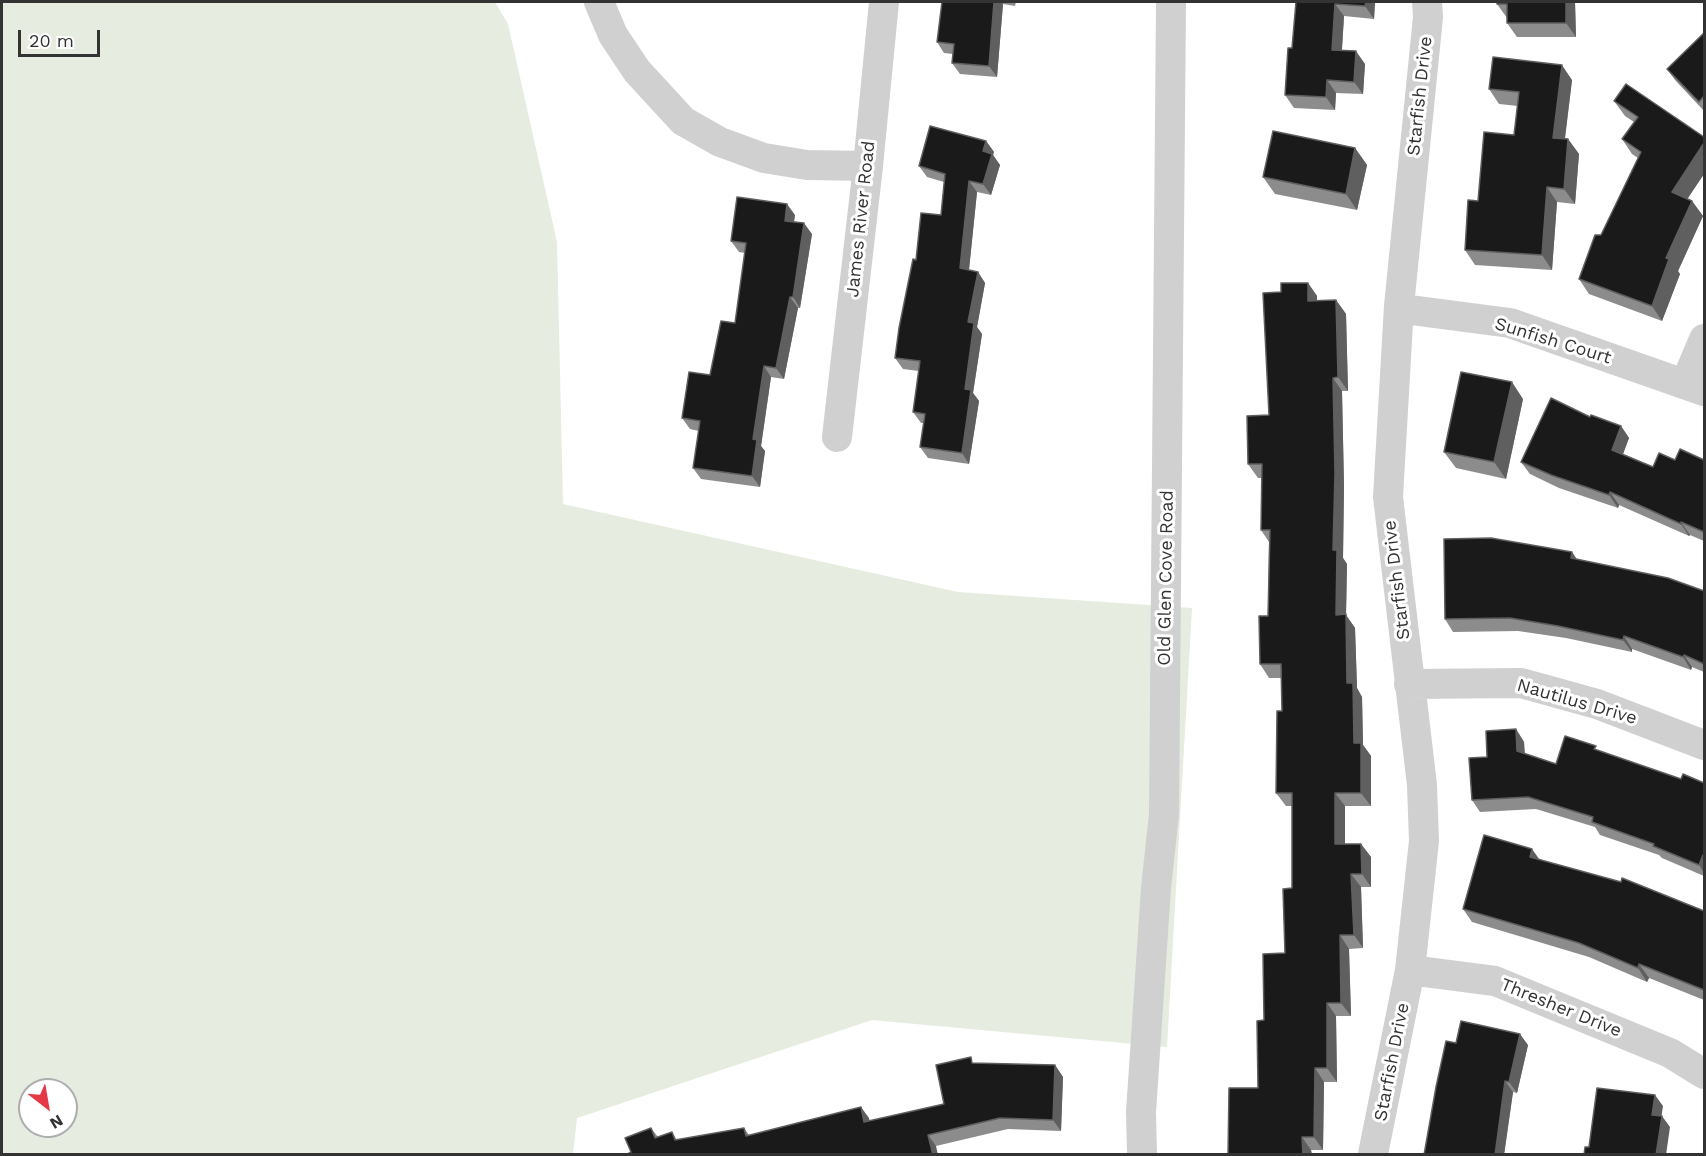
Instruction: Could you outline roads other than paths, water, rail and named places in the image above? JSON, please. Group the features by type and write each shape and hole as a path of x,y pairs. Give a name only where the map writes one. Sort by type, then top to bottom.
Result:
{"street":[{"path":"599,2 613,34 638,71 683,120 720,142 764,158 807,165 868,166"},
{"name":"James River Road","path":"837,437 884,2"},
{"name":"Old Glen Cove Road","path":"1142,1155 1142,1100 1155,900 1164,814 1172,2"},
{"name":"Starfish Drive","path":"1373,1155 1410,970 1424,842 1422,785 1388,497 1399,306 1428,17 1427,2"},
{"name":"Sunfish Court","path":"1399,306 1403,309 1510,323 1695,387"},
{"path":"1695,387 1704,339"},
{"name":"Nautilus Drive","path":"1409,684 1521,683 1597,704 1704,745"},
{"name":"Thresher Drive","path":"1410,970 1495,981 1670,1053 1704,1074"}]}
